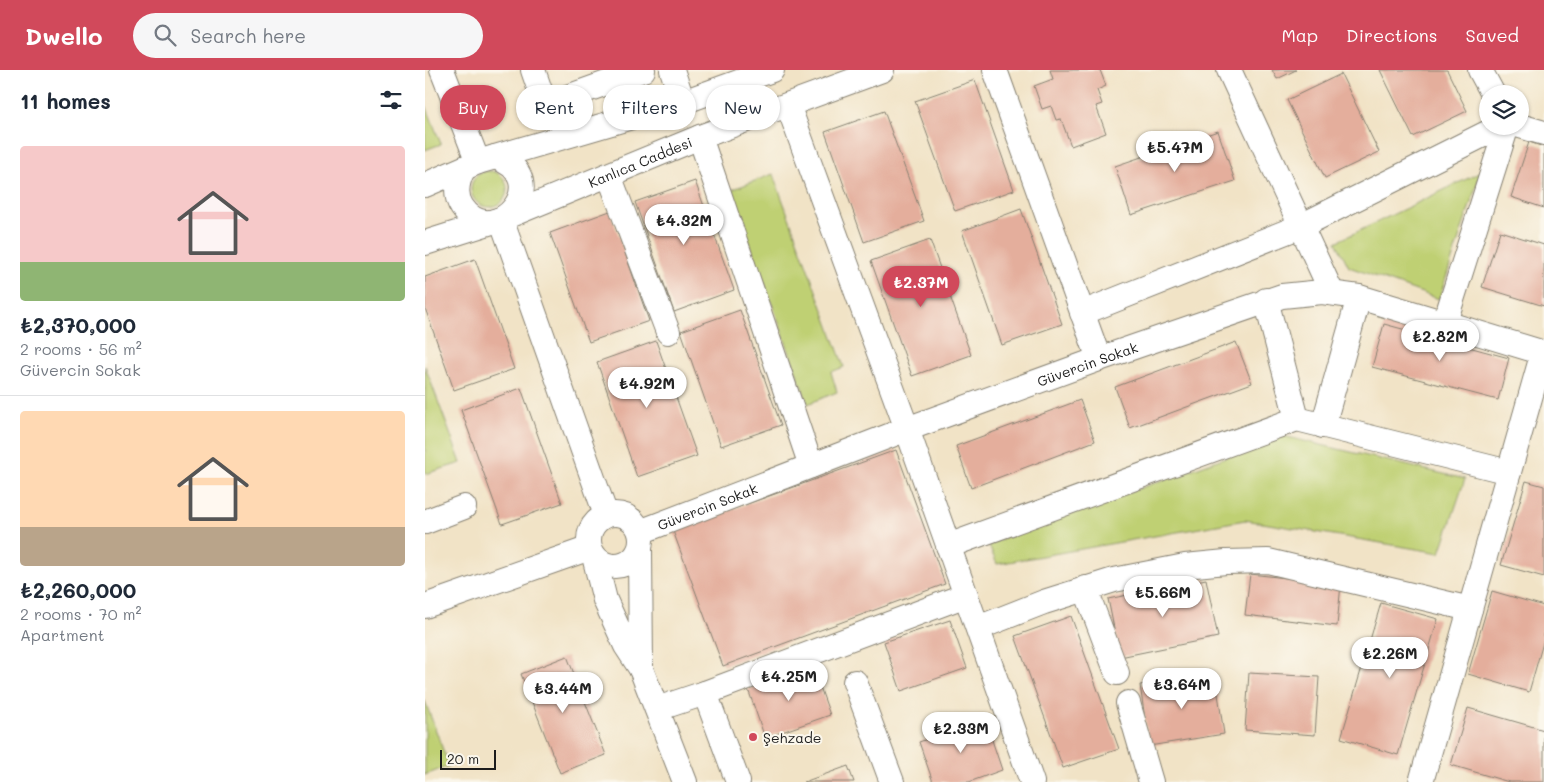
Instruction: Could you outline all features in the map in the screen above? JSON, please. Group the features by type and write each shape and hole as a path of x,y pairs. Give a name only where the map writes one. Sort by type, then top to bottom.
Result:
{"street":[{"path":"533,70 545,105 643,70"},
{"path":"671,70 677,85"},
{"path":"696,97 772,70"},
{"name":"Kanlıca Caddesi","path":"425,243 501,219 700,137 882,70"},
{"path":"995,70 1099,359"},
{"path":"1229,70 1332,293"},
{"path":"1480,70 1488,85"},
{"path":"448,72 479,163"},
{"path":"788,105 907,429 1032,782"},
{"path":"425,185 479,163 603,126"},
{"path":"1529,129 1544,133"},
{"path":"1082,313 1301,226 1483,135"},
{"path":"1445,322 1504,135"},
{"path":"700,137 811,466"},
{"path":"479,163 512,166 521,182 520,200 515,208 509,215 492,222 474,218 467,213 457,197 457,188 479,163"},
{"path":"609,175 669,332"},
{"path":"501,219 606,515"},
{"name":"Güvercin Sokak","path":"640,541 811,466 907,429 1266,300 1304,293 1332,293 1359,297 1544,352"},
{"path":"1323,426 1359,297"},
{"path":"1266,300 1297,419"},
{"path":"1421,782 1544,352"},
{"path":"948,546 1297,419 1509,472"},
{"path":"425,522 464,507"},
{"path":"641,669 640,541 636,524 629,517 621,514 606,515 595,522 589,538 605,600 626,646 641,669 685,782"},
{"path":"592,552 601,562 609,566 619,566 635,558 640,541"},
{"path":"425,606 592,552"},
{"path":"978,628 1085,588 1149,572 1185,566 1268,560 1470,609"},
{"path":"1085,588 1117,673"},
{"path":"657,709 705,693 965,595"},
{"path":"855,682 892,782"},
{"path":"705,693 738,782"},
{"path":"1128,703 1151,782"}],"green space":[{"path":"425,103 441,144 425,150"},
{"path":"489,171 496,172 502,176 506,182 506,196 502,202 496,206 489,207 482,206 476,202 472,196 471,189 472,182 476,176 482,172"},
{"path":"1481,172 1439,299 1349,267 1336,242"},
{"path":"773,174 844,367 831,372 837,392 808,404 731,190"},
{"path":"425,366 461,463 425,474"},
{"path":"1283,436 1465,479 1440,553 1245,520 997,564 988,544"},
{"path":"425,701 449,766 425,775"}],"building":[{"path":"1050,70 1100,70 1106,86 1097,90 1102,104 1096,106 1106,133 1071,146 1061,119 1056,120 1051,106 1042,109 1034,86 1053,79"},
{"path":"1272,70 1296,70 1277,79"},
{"path":"1380,70 1447,70 1467,111 1413,137"},
{"path":"1341,74 1379,152 1325,178 1287,100"},
{"path":"975,80 1014,190 955,211 915,101"},
{"path":"884,111 924,221 864,242 825,132"},
{"path":"1218,131 1235,181 1131,215 1115,166"},
{"path":"1529,142 1544,147 1544,208 1511,197"},
{"path":"695,181 734,290 674,312 635,202"},
{"path":"1021,209 1062,324 1002,345 962,231"},
{"path":"610,211 649,321 589,342 550,233"},
{"path":"1500,231 1544,245 1544,306 1482,287"},
{"path":"930,240 971,355 912,376 871,261"},
{"path":"475,259 514,369 454,390 425,308 425,277"},
{"path":"740,310 781,425 721,446 681,331"},
{"path":"1384,324 1509,358 1498,400 1372,367"},
{"path":"656,341 697,456 637,477 597,362"},
{"path":"1236,342 1252,383 1130,428 1115,387"},
{"path":"521,388 562,503 502,524 461,410"},
{"path":"1080,400 1095,441 971,488 956,446"},
{"path":"896,450 945,584 723,666 673,531"},
{"path":"1526,481 1544,486 1544,577 1501,565"},
{"path":"1250,574 1341,584 1337,626 1245,615"},
{"path":"1206,579 1218,637 1120,657 1108,599"},
{"path":"1492,591 1544,606 1544,639 1529,692 1468,674"},
{"path":"1381,603 1438,619 1398,755 1341,738"},
{"path":"1071,616 1119,749 1063,768 1015,636"},
{"path":"950,620 967,668 901,691 884,642"},
{"path":"567,656 606,755 560,773 521,674"},
{"path":"813,667 830,715 765,738 748,689"},
{"path":"1249,673 1319,677 1315,735 1245,730"},
{"path":"1215,674 1224,734 1149,746 1140,685"},
{"path":"1468,708 1544,730 1544,782 1509,782 1451,765"},
{"path":"985,719 1002,770 969,782 933,782 919,742"},
{"path":"848,766 854,782 804,782"}],"place":[{"name":"Şehzade","path":"753,737"}]}
